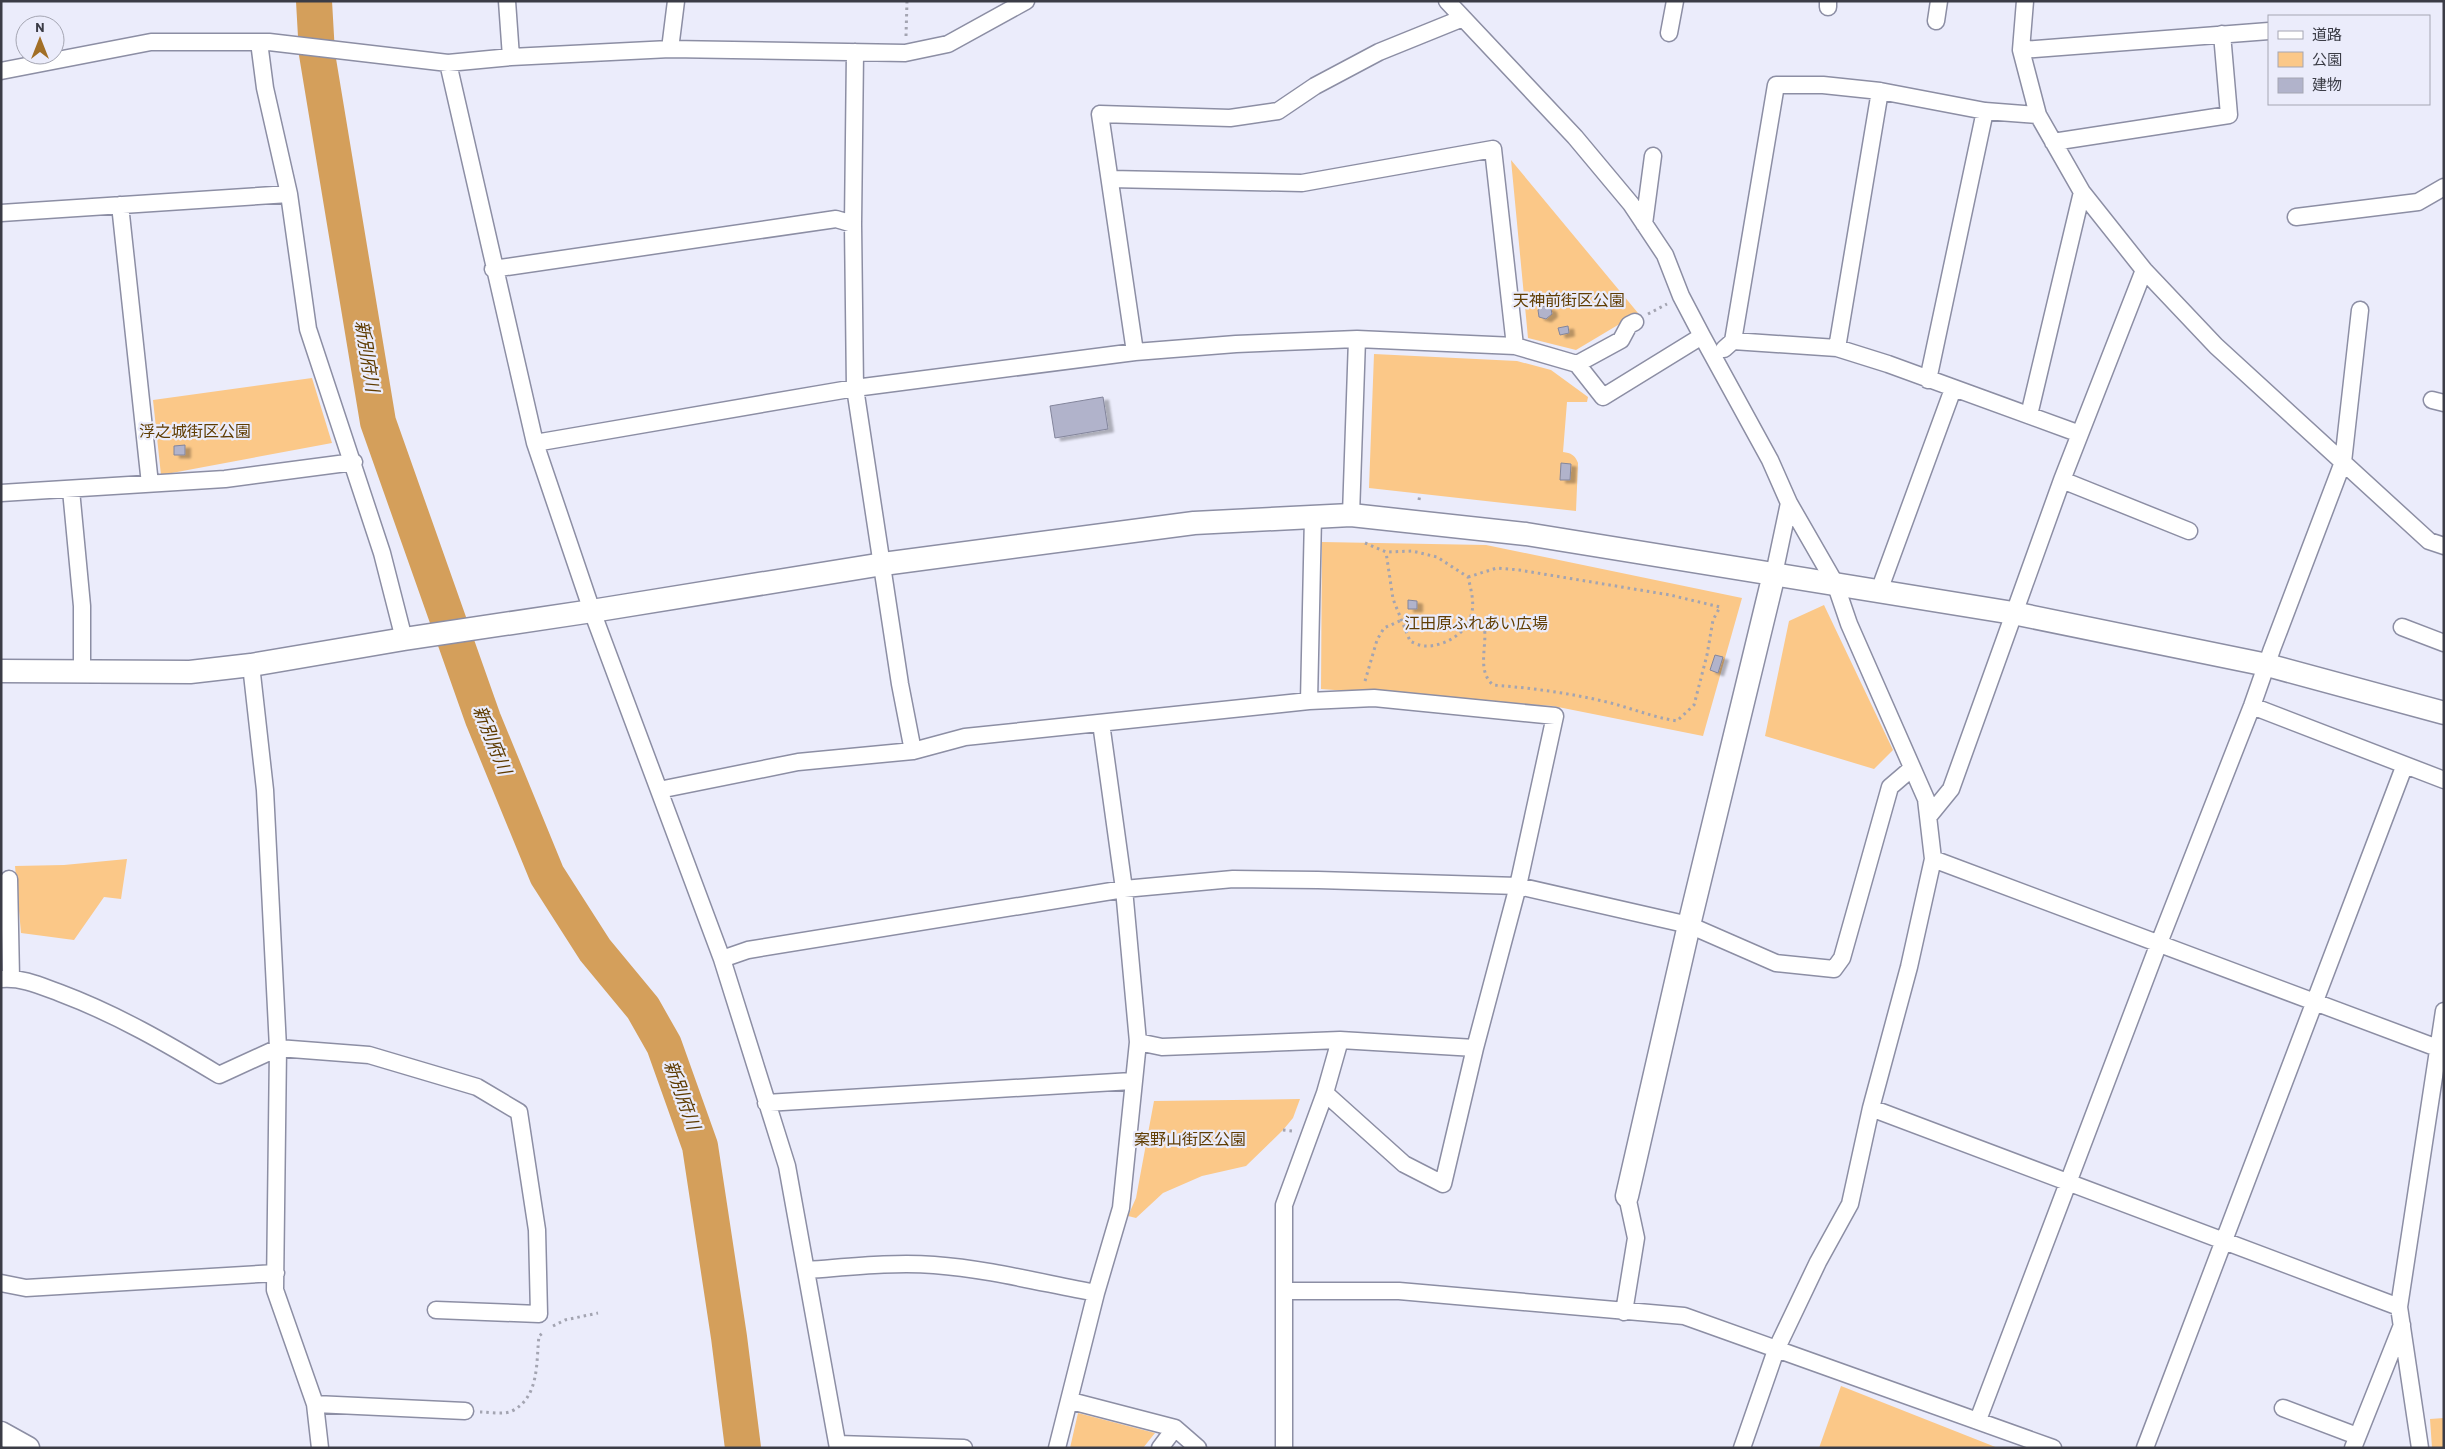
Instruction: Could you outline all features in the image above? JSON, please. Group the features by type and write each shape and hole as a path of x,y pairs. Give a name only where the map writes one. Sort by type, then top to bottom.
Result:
{"street":[{"path":"507,1 511,57"},
{"path":"670,48 676,1"},
{"path":"1,71 151,42 264,42 442,63 670,48 905,53 948,44 1026,1"},
{"path":"1447,1 1574,137 1631,204 1665,255 1681,296 1770,460 1789,503 1835,583 1850,624 1882,694 1911,769 1926,799 1933,859 1909,967 1871,1108 1850,1204 1818,1262 1776,1350 1742,1448"},
{"path":"1669,33 1674,1"},
{"path":"1936,21 1939,1"},
{"path":"2025,1 2021,50 2038,115 2082,192 2144,270 2216,346 2429,541 2444,546"},
{"path":"1135,352 1100,114 1230,118 1278,111 1315,86 1379,52 1463,18"},
{"path":"2021,50 2268,31"},
{"path":"2053,142 2229,115 2222,34"},
{"path":"264,42 265,88 288,194 308,329 354,462 382,553 404,639"},
{"path":"855,52 853,224 855,388 900,684 913,751"},
{"path":"442,63 535,443 592,611 722,959 787,1166 808,1270 838,1446 964,1448"},
{"path":"1715,357 1732,342 1776,84 1823,84 1880,91 1985,111 2038,115"},
{"path":"1837,348 1880,91"},
{"path":"1928,380 1985,111"},
{"path":"1110,179 1302,183 1493,149 1515,346"},
{"path":"1644,224 1652,156"},
{"path":"2296,217 2418,202 2444,187"},
{"path":"2029,415 2082,192"},
{"path":"1,213 288,194"},
{"path":"120,205 150,484"},
{"path":"493,269 836,219 853,224"},
{"path":"1929,816 1951,789 2062,480 2144,270"},
{"path":"1978,1420 2159,943 2252,706 2343,462 2360,310"},
{"path":"1577,364 1621,340 1629,325 1634,322"},
{"path":"535,443 855,388 1135,352 1236,344 1357,340 1515,346 1577,364 1603,397 1702,336"},
{"path":"1352,515 1357,340"},
{"path":"1732,342 1837,348 1888,364 2080,434"},
{"path":"1879,592 1953,389"},
{"path":"1,493 225,479 354,462"},
{"path":"2062,480 2188,531"},
{"path":"71,490 82,606 82,671"},
{"path":"1624,1312 1636,1238 1628,1196 1689,925 1774,574 1789,503"},
{"path":"1,671 190,672 251,666 404,639 882,564 1194,523 1352,515 1526,534 2013,613 2267,666 2444,713"},
{"path":"1309,701 1313,516"},
{"path":"2402,627 2444,643"},
{"path":"251,666 265,790 278,1048 275,1290 315,1404 320,1448"},
{"path":"659,790 798,762 913,751 965,738 1309,701 1374,698 1555,716 1518,886 1475,1048 1443,1184 1404,1164 1325,1094"},
{"path":"2252,706 2444,780"},
{"path":"1058,1448 1096,1293 1120,1208 1133,1098 1132,1081 1138,1042 1124,889 1101,723"},
{"path":"2145,1448 2404,766"},
{"path":"722,959 748,950 1124,889 1233,880 1318,880 1518,886 1689,925 1776,963 1834,969 1842,958 1890,787 1911,769"},
{"path":"1933,859 2440,1048"},
{"path":"9,879 6,979 35,984 87,1003 132,1024 219,1075 278,1048 369,1055 478,1087 519,1112 537,1230 539,1314 436,1310"},
{"path":"2420,1448 2399,1307 2437,1100 2444,1011"},
{"path":"1138,1042 1162,1047 1340,1040 1475,1048"},
{"path":"1284,1448 1284,1205 1325,1094 1340,1040"},
{"path":"766,1103 1132,1081"},
{"path":"1871,1108 2070,1181 2224,1242 2399,1307"},
{"path":"808,1270 884,1264 932,1265 962,1268 1096,1293"},
{"path":"1,1283 26,1288 276,1274"},
{"path":"1284,1291 1399,1291 1684,1316 2053,1448"},
{"path":"2283,1408 2355,1442 2402,1325"},
{"path":"1071,1401 1176,1428 1198,1448"},
{"path":"315,1404 465,1411"},
{"path":"1160,1448 1176,1428"},
{"path":"1,1433 28,1448"}],"path":[{"path":"905,53 907,1"},
{"path":"1634,322 1681,296"},
{"path":"1419,500 1420,494"},
{"path":"1365,543 1386,552 1412,551 1437,557 1468,577 1472,592 1471,618 1458,636 1442,643 1425,646 1410,641 1391,592 1386,552"},
{"path":"1468,577 1496,568 1519,570 1670,595 1720,607 1712,620 1705,663 1694,705 1677,721 1638,713 1610,703 1558,691 1493,685 1488,680 1483,665 1486,637 1484,626 1471,618"},
{"path":"1364,684 1377,640 1384,628 1402,620"},
{"path":"465,1411 500,1413 512,1411 522,1402 532,1388 536,1376 540,1336 564,1320 598,1313"}],"green space":[{"name":"天神前街区公園","path":"1511,160 1638,313 1576,350 1528,338"},
{"path":"1374,354 1517,361 1551,370 1588,397 1587,402 1567,402 1563,452 1572,455 1578,463 1576,511 1369,488"},
{"name":"浮之城街区公園","path":"312,378 332,443 161,475 153,400"},
{"name":"江田原ふれあい広場","path":"1322,542 1486,545 1742,598 1703,736 1553,706 1321,689"},
{"path":"1824,605 1893,750 1874,769 1765,736 1789,621"},
{"path":"127,859 121,899 104,897 74,940 21,933 15,866 64,865"},
{"name":"案野山街区公園","path":"1300,1099 1293,1118 1246,1166 1202,1176 1163,1193 1136,1218 1128,1216 1136,1198 1154,1101"},
{"path":"1841,1386 1998,1448 1819,1448"},
{"path":"1078,1413 1155,1433 1143,1448 1070,1448"},
{"path":"2444,1418 2444,1448 2432,1448 2430,1419"}],"building":[{"path":"1544,306 1551,309 1552,314 1546,319 1539,317 1538,310"},
{"path":"1568,326 1569,333 1560,335 1558,328"},
{"path":"1103,397 1108,429 1055,438 1050,406"},
{"path":"185,445 185,455 174,455 174,446"},
{"path":"1561,463 1571,464 1570,480 1560,480"},
{"path":"1408,600 1417,601 1417,609 1408,609"},
{"path":"1715,655 1723,657 1718,673 1710,670"}],"waterway":[{"name":"新別府川","path":"314,1 317,54 378,422 483,719 547,875 595,950 643,1008 664,1045 700,1146 729,1337 743,1448"}]}
